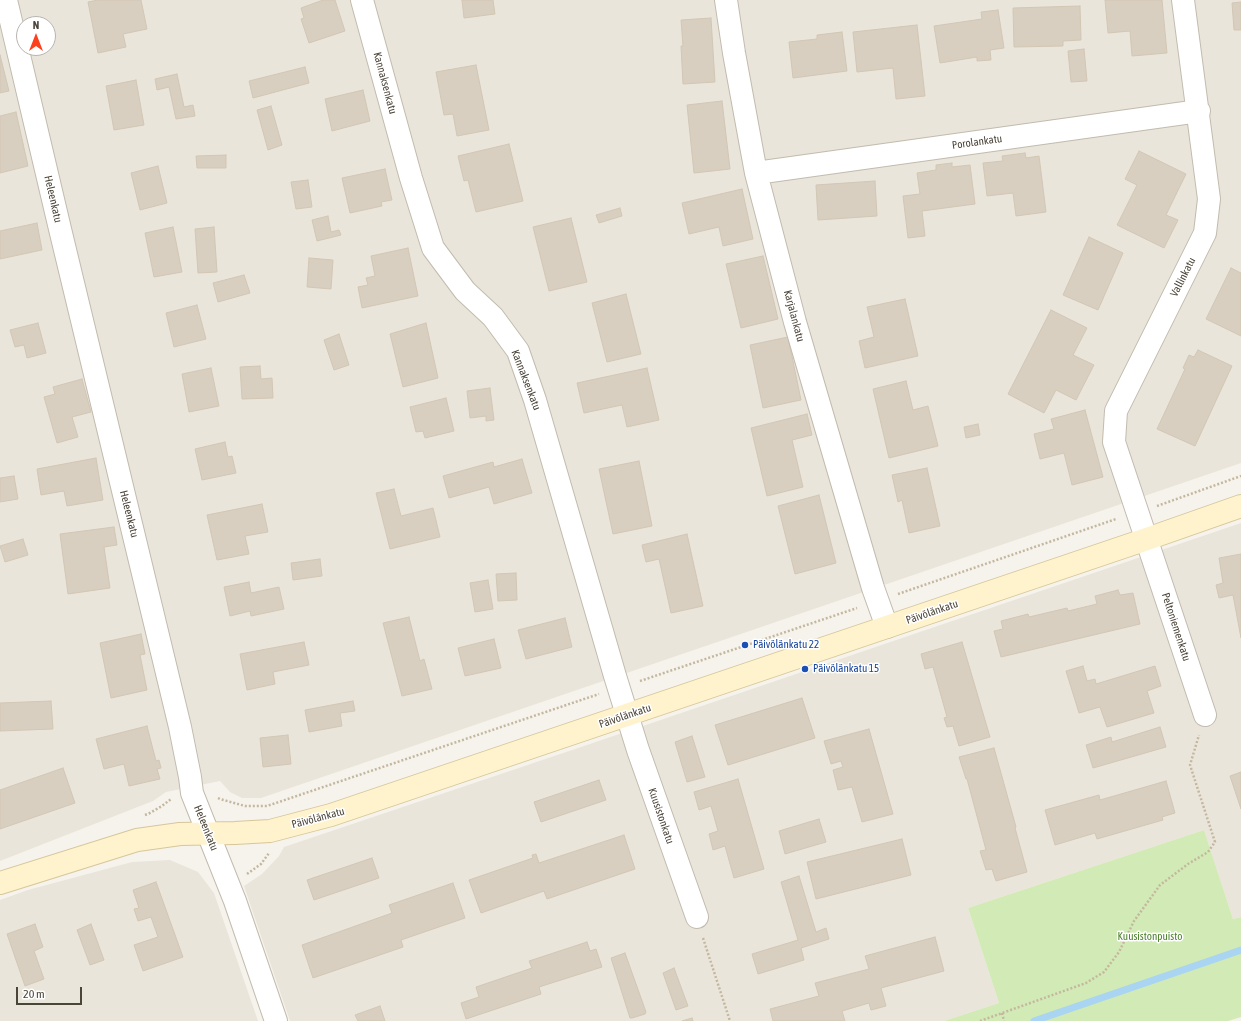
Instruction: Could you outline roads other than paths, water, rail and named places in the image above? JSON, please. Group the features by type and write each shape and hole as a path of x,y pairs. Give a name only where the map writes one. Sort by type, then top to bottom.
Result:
{"street":[{"name":"Heleenkatu","path":"6,0 180,727 192,793 235,901 276,1021"},
{"name":"Kannaksenkatu","path":"362,0 411,178 433,248 465,291 493,317 518,351 535,400 627,715"},
{"name":"Karjalankatu","path":"726,0 756,173 795,322 873,588 887,627"},
{"name":"Vallinkatu","path":"1147,539 1114,442 1116,410 1205,233 1209,199 1199,112 1183,0"},
{"name":"Porolankatu","path":"756,173 1199,112"},
{"name":"Päivölänkatu","path":"0,883 137,840 180,834 208,834 270,830 331,815 1241,506"},
{"name":"Peltoniemenkatu","path":"1147,539 1205,715"},
{"name":"Kuusistonkatu","path":"627,715 697,917"}],"waterway":[{"path":"1034,1021 1241,950"}],"place":[{"name":"Päivölänkatu 22","path":"745,645"},
{"name":"Päivölänkatu 15","path":"805,669"}],"park label":[{"name":"Kuusistonpuisto","path":"1150,937"}]}
